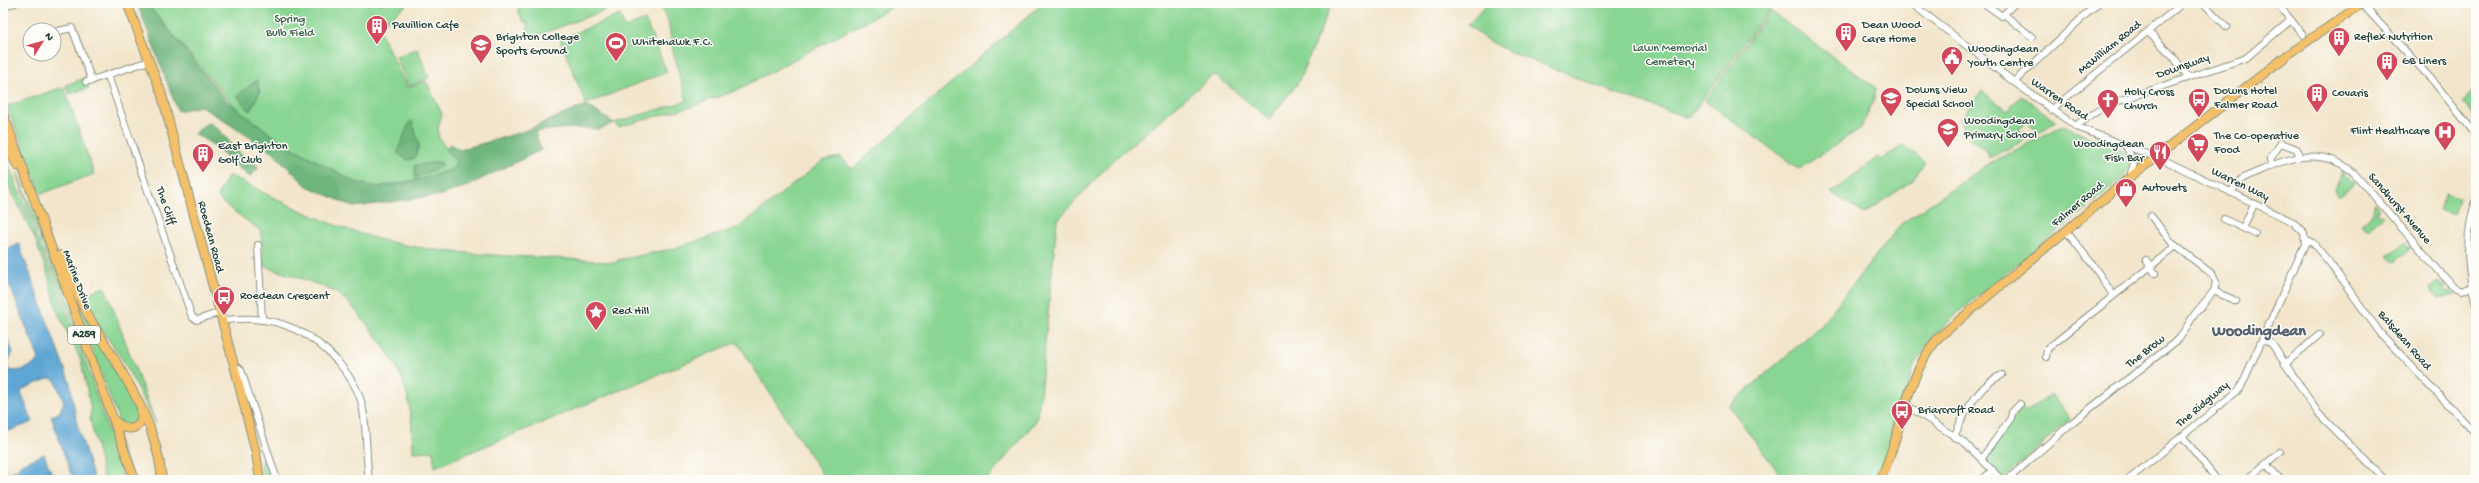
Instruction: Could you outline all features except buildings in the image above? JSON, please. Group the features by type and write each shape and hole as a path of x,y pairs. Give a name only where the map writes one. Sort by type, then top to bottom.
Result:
{"main road":[{"name":"Roedean Road","path":"127,3 161,92 218,313 235,369 244,391 260,480"},
{"name":"Falmer Road","path":"1880,480 1900,427 1912,379 1921,360 1932,344 1950,326 2130,177 2289,54 2362,3"},
{"name":"Marine Drive","path":"3,113 135,480"},
{"path":"3,136 36,208"},
{"name":"Marine Drive","path":"16,147 24,160 78,296 141,406 156,446 162,480"},
{"path":"115,421 126,429 136,427 141,421 141,406"}],"street":[{"path":"3,7 15,3"},
{"name":"Warren Road","path":"1911,3 2051,110 2077,127 2157,157"},
{"path":"1984,3 2001,16 2005,14 2015,3"},
{"path":"2014,82 2098,3"},
{"name":"McWilliam Road","path":"2051,110 2183,3"},
{"path":"2203,3 2227,27"},
{"path":"2277,3 2303,35"},
{"path":"2362,3 2434,82 2476,135"},
{"path":"2005,14 2032,37"},
{"name":"Downsway","path":"2077,127 2079,123 2107,105 2188,76 2246,58 2291,20"},
{"path":"62,30 72,28 89,81 108,76 149,61"},
{"path":"2148,32 2172,55 2188,76"},
{"name":"The Cliff","path":"108,76 192,317 197,320 218,313"},
{"path":"2271,165 2270,159 2281,143 2297,149 2299,156"},
{"path":"2126,146 2134,163 2130,177"},
{"name":"Sandhurst Avenue","path":"2232,193 2239,180 2271,165 2299,156 2324,158 2349,169 2454,288 2462,291 2474,286"},
{"name":"Warren Way","path":"2157,157 2296,224 2303,231 2306,240"},
{"path":"2476,201 2468,236 2469,272 2474,286 2476,304"},
{"path":"2243,228 2254,204"},
{"path":"2151,216 2154,225 2176,246 2212,274 2216,282 2214,291 2236,301"},
{"path":"2224,219 2255,234"},
{"path":"2066,231 2093,265 2113,295"},
{"name":"The Ridgway","path":"2128,480 2183,437 2240,389 2306,240"},
{"name":"Balsdean Road","path":"2306,240 2313,243 2329,262 2381,334 2476,434"},
{"path":"2046,357 2046,350 2176,246"},
{"path":"256,250 262,320"},
{"path":"2146,260 2155,273"},
{"path":"2469,272 2476,270"},
{"name":"The Brow","path":"2008,480 2074,421 2179,340 2194,315 2214,291"},
{"path":"221,321 262,320 290,325 309,336 335,359 354,383 363,409 369,480"},
{"path":"2285,364 2302,347 2315,337"},
{"path":"2263,338 2272,344 2322,418 2385,480"},
{"path":"1954,437 1974,399 1996,378 2002,375"},
{"path":"244,391 277,480"},
{"path":"1982,458 2012,418 2010,411 2020,404"},
{"path":"1912,409 1982,458 2002,480"},
{"path":"2183,437 2217,480"},
{"path":"2246,480 2280,452"},
{"path":"2266,464 2281,480"},
{"path":"1982,480 1993,470"},
{"path":"3,473 6,480"}],"green space":[{"path":"137,3 146,3 228,102 280,141 355,182 378,187 410,182 453,169 456,162 446,150 450,144 460,150 522,132 586,105 614,123 600,129 568,128 535,132 541,150 467,186 441,195 354,207 307,186 271,151 201,106 178,111"},
{"name":"Spring Bulb Field","path":"146,3 409,3 378,27 407,88 426,81 442,114 438,128 439,138 456,162 453,169 425,178 378,187 355,182 280,141 235,107"},
{"path":"516,3 624,3 533,37 527,35 528,24 522,20"},
{"path":"659,3 900,3 735,91 690,107 618,127 614,123 687,101 674,55 668,21"},
{"name":"East Brighton Golf Club","path":"1043,3 1332,3 1298,83 1269,119 1214,74 1109,164 1057,221 1039,406 1036,421 987,480 826,480 737,342 435,467 433,451 413,452 408,398 399,371 381,343 349,303 340,295 327,288 264,266 261,231 224,204 217,196 229,175 314,216 381,240 404,245 456,252 590,260 616,263 618,260 672,249 738,228 824,160 841,157 852,169"},
{"name":"Lawn Memorial Cemetery","path":"1488,3 1774,3 1689,118 1623,96 1508,51 1484,38 1468,25"},
{"path":"1770,11 1876,88 1873,102 1861,128 1799,169 1705,101"},
{"path":"620,15 625,28 645,20 667,72 586,104 560,39"},
{"path":"417,48 429,78 408,86 396,57"},
{"path":"85,78 89,88 69,94 66,85"},
{"path":"257,80 260,92 250,111 237,96"},
{"path":"64,87 94,174 41,194 7,106"},
{"path":"2474,90 2476,92 2476,119 2463,102"},
{"path":"1982,91 2008,111 2021,95 2056,121 2039,133 2025,122 2019,130 2029,138 1989,158 1987,151 1970,138 1973,134 1961,125 1964,122 1960,119"},
{"path":"412,121 419,145 415,158 409,160 399,155 398,150 409,123"},
{"path":"210,123 222,133 243,157 257,165 258,169 250,177 217,148 194,134 206,124"},
{"path":"2064,125 2123,152 2130,164 2123,178 1961,310 1932,338 1913,368 1892,442 1876,480 1784,480 1729,406 1820,326 1901,224 1990,163"},
{"path":"1903,145 1925,162 1913,180 1865,214 1831,193 1878,157 1881,160"},
{"path":"3,151 81,348 124,480 104,480 90,418 91,410 81,360 59,315 47,272 34,237 3,174"},
{"path":"2133,152 2151,158 2136,170"},
{"path":"441,162 442,166 415,178 415,165"},
{"path":"2343,170 2346,172 2343,175 2352,183 2355,181 2356,183 2339,196 2334,189"},
{"path":"17,172 68,298 132,480 126,480 86,353 29,211"},
{"path":"2445,193 2459,198 2454,215 2439,210"},
{"path":"2374,203 2379,208 2376,211 2384,215 2367,230 2361,223 2373,213"},
{"path":"2407,241 2405,243 2409,248 2412,247 2394,262 2388,256"},
{"path":"2438,282 2443,288 2446,286 2444,290 2447,293 2450,291 2457,295 2438,298 2431,288"},
{"path":"105,287 156,424 124,362 90,312 82,295"},
{"path":"77,301 139,414 139,419 131,427 119,421 75,302"},
{"path":"2051,394 2070,419 2004,478 1989,463 1988,455 2021,406 2026,412"},
{"path":"263,459 267,460 273,480 263,480 261,464"}],"water":[{"path":"19,244 70,383 77,424 94,480 73,480 51,416 59,413 64,402 55,380 50,378 23,389 21,393 33,422 9,431 3,429 3,339 7,337 13,352 7,364 9,370 17,371 26,369 39,359 3,269 3,251"},
{"path":"44,454 54,480 13,480 10,472 19,468 20,465"}],"place":[{"name":"Pavillion Cafe","path":"377,46"},
{"name":"Dean Wood Care Home","path":"1846,52"},
{"name":"Reflex Nutrition","path":"2339,58"},
{"name":"Whitehawk F.C.","path":"616,62"},
{"name":"Brighton College Sports Ground","path":"481,64"},
{"name":"Woodingdean Youth Centre","path":"1952,76"},
{"name":"GB Liners","path":"2387,82"},
{"name":"Covaris","path":"2317,114"},
{"name":"Downs View Special School","path":"1891,118"},
{"name":"Downs Hotel Falmer Road","path":"2199,118"},
{"name":"Holy Cross Church","path":"2108,120"},
{"name":"Woodingdean Primary School","path":"1948,148"},
{"name":"Flint Healthcare","path":"2445,152"},
{"name":"The Co-operative Food","path":"2198,164"},
{"name":"Woodingdean Fish Bar","path":"2160,172"},
{"name":"East Brighton Golf Club","path":"203,174"},
{"name":"Autovets","path":"2126,208"},
{"name":"Roedean Crescent","path":"224,316"},
{"name":"Red Hill","path":"596,332"},
{"name":"Briarcroft Road","path":"1902,430"}],"district":[{"name":"Woodingdean","path":"2259,332"}]}
